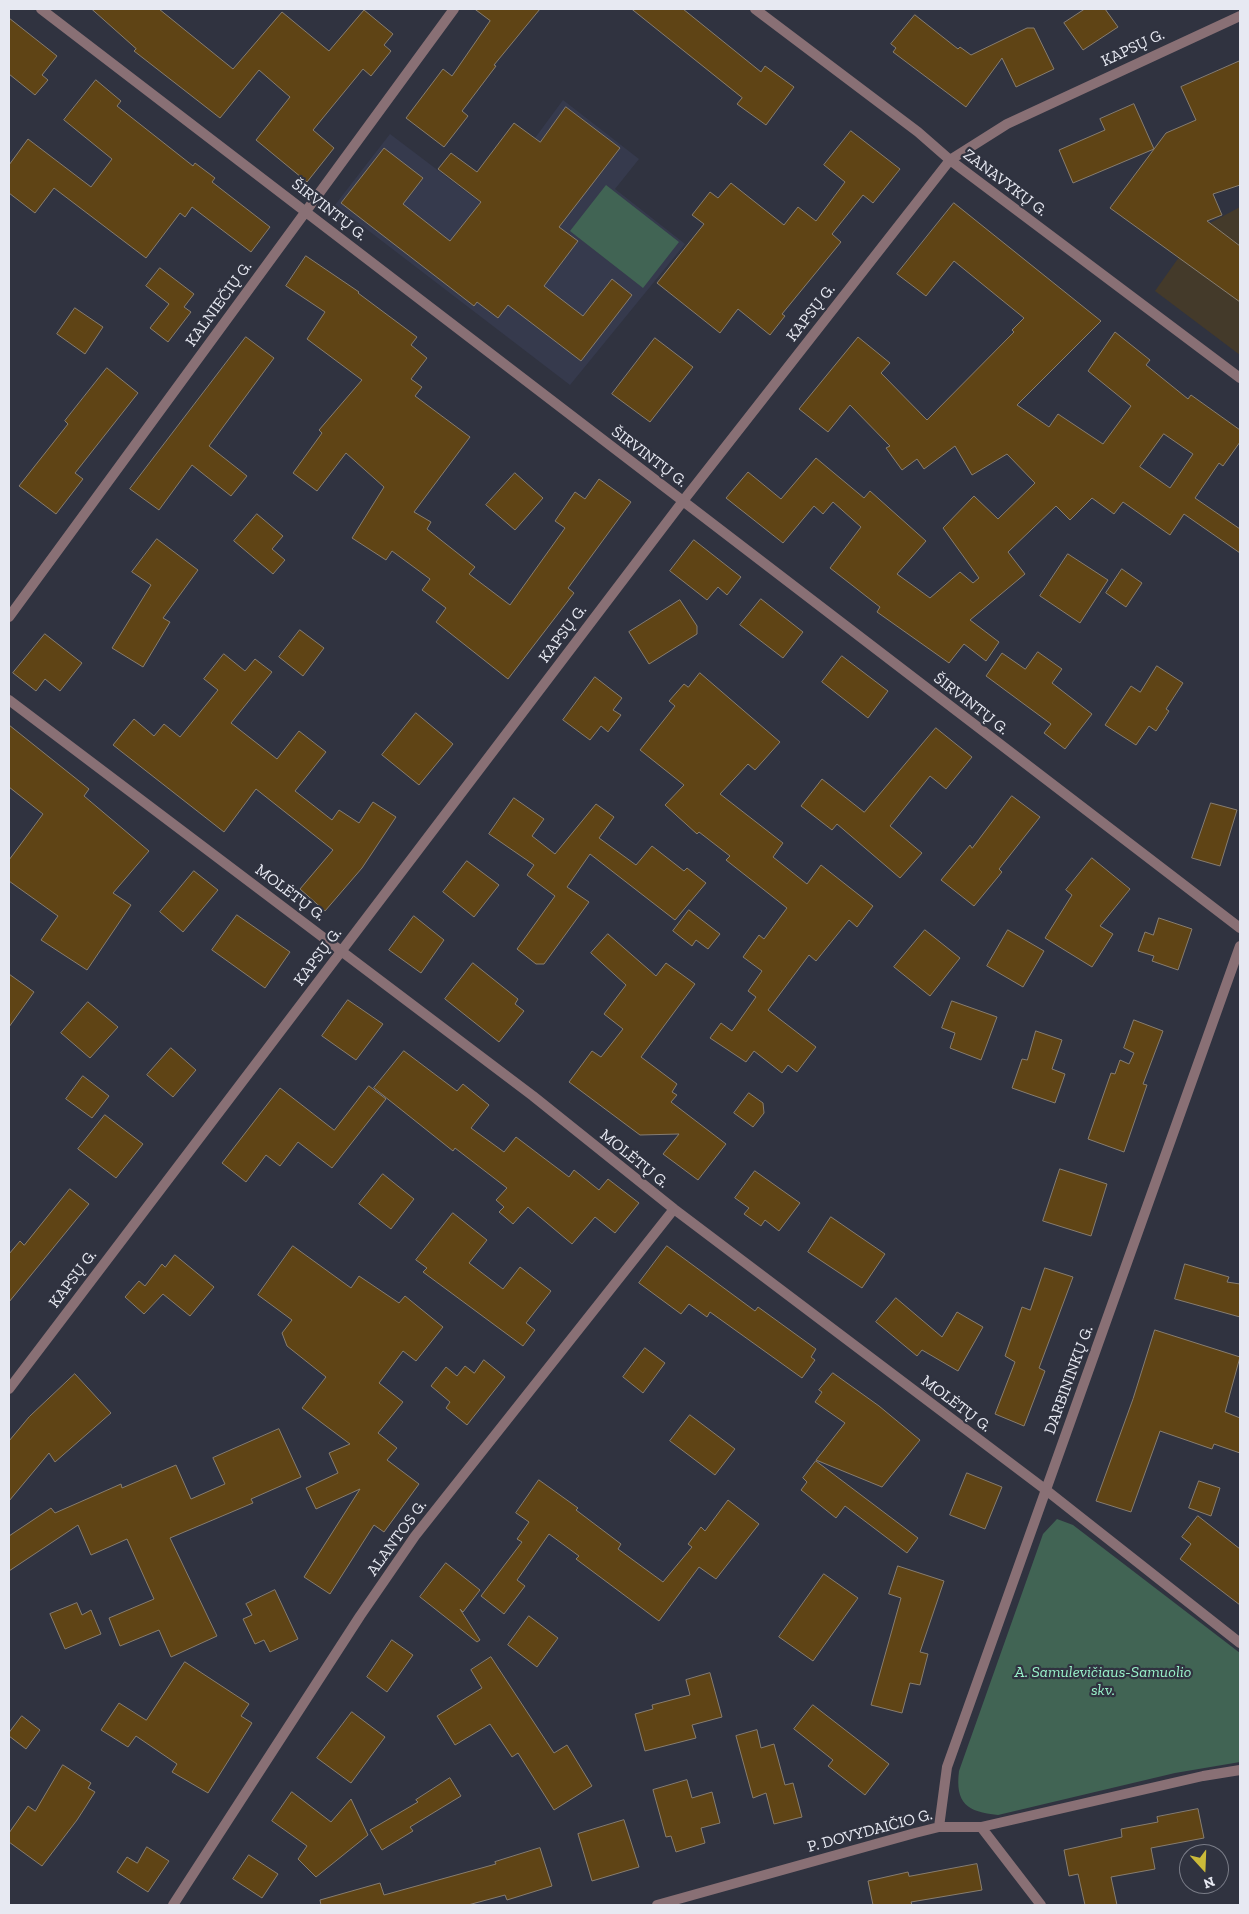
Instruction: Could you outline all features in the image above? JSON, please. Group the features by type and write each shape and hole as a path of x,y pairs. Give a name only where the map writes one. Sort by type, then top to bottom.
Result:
{"street":[{"name":"ŠIRVINTŲ G.","path":"41,9 306,210 528,384 1240,928"},
{"name":"KALNIEČIŲ G.","path":"9,618 454,9"},
{"name":"ZANAVYKŲ G.","path":"755,9 918,132 950,160 1240,378"},
{"name":"KAPSŲ G.","path":"9,1389 683,501 950,160 1007,124 1134,63 1240,16"},
{"name":"MOLĖTŲ G.","path":"9,700 533,1096 674,1210 1046,1490 1240,1643"},
{"name":"DARBININKŲ G.","path":"939,1827 947,1767 1240,946"},
{"name":"ALANTOS G.","path":"173,1905 360,1616 415,1536 674,1210"},
{"name":"P. DOVYDAIČIO G.","path":"657,1905 939,1827 981,1827 1203,1776 1240,1770"},
{"path":"981,1827 1041,1905"}],"shaded area":[{"path":"563,100 639,159 615,189 685,244 570,385 335,205 390,134 485,206"},
{"path":"1240,207 1240,355 1155,291 1199,229"}],"green space":[{"path":"606,185 679,242 643,288 570,231"},
{"name":"A. Samulevičiaus-Samuolio skv.","path":"1057,1519 1073,1525 1240,1653 1240,1762 1175,1773 998,1815 978,1811 965,1804 959,1791 959,1771 1043,1534"}],"building":[{"path":"92,9 159,9 233,69 282,12 329,51 364,10 393,34 384,45 391,51 371,76 363,69 313,130 334,148 307,182 256,140 290,97 259,70 220,118 134,51 136,49"},
{"path":"475,9 540,9 494,65 496,66 462,111 468,116 444,147 406,118 443,69 452,76 490,21"},
{"path":"632,9 683,9 761,72 765,66 794,87 766,125 737,104 742,98"},
{"path":"1085,9 1105,9 1118,27 1083,50 1064,23"},
{"path":"915,15 958,49 960,47 971,55 1027,28 1034,28 1054,69 1016,87 1002,58 966,107 893,52 896,48 891,44"},
{"path":"9,18 57,56 42,75 48,80 35,95 9,74"},
{"path":"1240,61 1240,185 1213,194 1222,215 1207,221 1240,246 1240,302 1110,208 1166,133 1196,120 1181,87"},
{"path":"96,80 121,101 117,106 193,166 195,163 215,178 212,182 270,227 251,252 192,207 185,217 180,213 146,258 54,188 35,213 9,193 9,165 28,139 91,187 112,159 64,120"},
{"path":"1134,104 1154,149 1073,183 1059,150 1105,130 1100,119"},
{"path":"566,107 620,148 559,227 578,241 544,286 583,316 612,279 632,295 581,361 508,305 498,318 477,302 474,306 341,203 384,148 423,178 403,204 450,241 481,202 438,169 451,153 477,172 514,123 540,142"},
{"path":"851,131 900,169 873,203 863,195 832,234 841,242 782,314 785,316 770,335 738,309 720,333 657,283 704,224 692,215 710,192 718,198 731,183 784,225 798,207 816,221 845,182 824,165"},
{"path":"954,203 1101,321 1017,405 1049,427 1058,414 1103,444 1131,406 1088,371 1115,332 1150,360 1146,365 1188,399 1191,395 1240,430 1240,442 1223,466 1219,463 1195,498 1240,529 1240,553 1184,514 1170,535 1123,502 1114,514 1092,498 1070,520 1056,506 1008,552 1025,574 970,620 999,642 986,661 964,644 949,663 877,612 880,607 830,568 861,527 833,502 823,514 814,506 783,543 726,498 748,472 781,499 816,458 864,498 870,491 926,541 897,574 930,598 960,572 973,583 979,578 943,528 974,496 998,519 1035,483 1007,454 972,475 955,446 924,469 917,459 902,470 886,448 890,446 850,405 828,432 799,409 858,337 890,363 881,373 927,420 1014,332 1012,330 1024,318 954,261 926,296 897,274","holes":["1164,434 1193,454 1170,488 1140,467"]},
{"path":"306,256 359,292 417,337 411,345 427,358 411,379 422,387 415,396 470,437 414,512 431,522 427,529 475,567 469,574 510,605 565,528 555,521 575,492 585,499 599,479 631,502 568,588 574,593 508,679 436,622 446,608 422,590 430,579 392,551 386,560 352,538 384,487 346,453 317,491 293,473 322,433 319,430 362,380 307,339 325,312 286,286"},
{"path":"160,268 194,294 184,307 191,312 168,342 150,328 169,304 146,286"},
{"path":"75,308 103,327 85,354 57,334"},
{"path":"246,337 274,358 209,446 247,476 231,496 192,465 159,510 130,489"},
{"path":"655,338 693,367 650,422 612,394"},
{"path":"107,368 138,393 75,473 83,479 56,514 19,486 68,424 65,421"},
{"path":"515,473 543,498 515,530 486,505"},
{"path":"257,514 283,536 272,549 285,560 273,574 234,541"},
{"path":"157,539 198,570 163,618 170,622 143,667 112,648 151,585 132,572"},
{"path":"694,540 741,577 727,595 718,587 707,600 670,571"},
{"path":"1068,554 1108,580 1080,623 1040,596"},
{"path":"1122,569 1142,583 1126,607 1106,593"},
{"path":"761,599 803,632 783,658 740,625"},
{"path":"680,600 697,626 697,634 649,664 629,632"},
{"path":"300,630 324,648 303,676 279,657"},
{"path":"45,634 82,663 60,691 45,679 36,691 13,673"},
{"path":"1038,652 1062,669 1052,683 1092,714 1065,749 1044,733 1051,724 986,676 1002,653 1025,669"},
{"path":"224,654 245,671 255,659 272,672 231,723 277,759 299,731 326,752 295,791 332,820 339,810 359,823 373,802 396,817 362,868 325,911 300,889 333,850 256,789 224,832 113,745 134,719 154,736 164,724 180,737 218,690 204,679"},
{"path":"842,656 888,691 868,718 822,682"},
{"path":"1157,666 1183,683 1166,709 1169,711 1156,731 1149,726 1136,745 1105,725 1131,686 1140,692"},
{"path":"700,673 780,742 755,770 748,764 720,794 783,843 773,857 807,884 821,865 873,906 857,927 849,920 816,961 809,955 768,1010 816,1047 797,1072 788,1065 782,1073 754,1051 746,1062 710,1038 721,1023 732,1031 756,997 748,991 762,971 743,957 759,935 764,939 787,908 726,860 730,856 699,832 697,834 665,805 684,785 640,750 675,706 669,701 684,684 688,687"},
{"path":"595,677 622,698 613,710 621,715 608,732 601,726 590,740 563,720"},
{"path":"416,713 453,744 419,785 382,755"},
{"path":"9,725 89,789 84,796 149,851 113,893 131,905 87,970 41,940 58,916 9,881 9,860 43,814 9,787"},
{"path":"936,728 972,757 946,789 930,776 890,826 922,853 900,878 837,824 832,830 801,806 822,779 864,812"},
{"path":"1012,796 1040,817 999,869 1002,872 974,906 941,880 970,845 972,848"},
{"path":"514,798 544,819 532,836 555,854 596,804 614,817 599,838 636,865 652,846 684,871 687,868 706,883 675,920 590,854 567,887 589,902 544,964 536,964 517,949 555,896 527,875 534,865 489,834"},
{"path":"1211,803 1237,810 1220,866 1192,858"},
{"path":"1092,858 1130,889 1100,926 1113,934 1092,967 1045,938 1072,895 1066,890"},
{"path":"467,861 499,885 474,917 443,892"},
{"path":"194,871 218,890 183,932 160,912"},
{"path":"689,910 720,934 708,949 696,940 692,946 673,931"},
{"path":"237,915 290,952 265,988 212,950"},
{"path":"414,916 444,940 421,973 389,950"},
{"path":"1159,918 1192,929 1178,970 1152,961 1154,956 1138,951 1145,932 1153,935"},
{"path":"925,930 960,958 930,996 894,967"},
{"path":"1008,930 1044,951 1023,987 987,966"},
{"path":"608,934 656,976 666,963 695,984 641,1057 677,1084 672,1092 677,1095 671,1102 726,1144 698,1180 663,1154 679,1134 640,1135 569,1082 592,1051 601,1057 623,1029 604,1014 626,985 591,953"},
{"path":"473,963 518,999 515,1004 524,1011 499,1042 445,999"},
{"path":"9,974 34,992 9,1027"},
{"path":"348,1000 383,1024 356,1060 322,1036"},
{"path":"952,1001 997,1017 981,1060 950,1048 955,1033 942,1028"},
{"path":"88,1002 118,1027 90,1058 61,1033"},
{"path":"1134,1020 1163,1031 1143,1084 1147,1085 1124,1152 1088,1139 1111,1073 1115,1074 1120,1060 1129,1064 1134,1053 1124,1048"},
{"path":"1036,1031 1062,1040 1052,1069 1065,1074 1055,1103 1012,1088 1022,1059 1027,1060"},
{"path":"171,1048 196,1070 173,1097 147,1075"},
{"path":"404,1051 457,1091 463,1084 489,1105 471,1128 504,1152 516,1137 569,1177 574,1170 599,1190 608,1179 639,1203 615,1233 595,1217 572,1244 528,1207 513,1224 499,1212 504,1207 496,1200 507,1188 455,1148 453,1151 374,1088"},
{"path":"83,1076 109,1096 92,1118 66,1099"},
{"path":"369,1086 386,1099 332,1168 298,1142 280,1166 266,1155 246,1182 222,1163 280,1088 334,1130"},
{"path":"749,1093 763,1103 764,1113 753,1127 734,1113"},
{"path":"105,1115 143,1144 116,1178 78,1149"},
{"path":"1060,1169 1107,1184 1091,1236 1043,1221"},
{"path":"755,1171 800,1203 779,1231 765,1220 761,1226 744,1214 749,1208 735,1198"},
{"path":"383,1174 414,1199 391,1229 359,1204"},
{"path":"70,1189 89,1204 9,1302 9,1254 20,1241 24,1245"},
{"path":"453,1213 487,1240 469,1263 503,1289 520,1267 551,1291 526,1323 535,1330 523,1346 423,1272 427,1268 416,1260"},
{"path":"831,1217 885,1254 862,1288 808,1252"},
{"path":"293,1246 351,1288 359,1276 399,1303 405,1296 443,1327 416,1361 403,1351 379,1383 403,1402 378,1433 397,1448 387,1460 419,1484 384,1532 374,1525 330,1594 304,1577 360,1489 316,1509 306,1488 338,1473 329,1453 350,1444 302,1408 326,1377 287,1346 282,1333 292,1320 258,1295"},
{"path":"667,1246 755,1311 758,1307 816,1349 811,1357 815,1360 802,1378 710,1312 707,1317 689,1304 681,1314 639,1283"},
{"path":"175,1255 214,1287 190,1316 163,1294 144,1314 125,1297 139,1281 145,1286 162,1264 165,1267"},
{"path":"1185,1264 1229,1277 1227,1282 1240,1284 1240,1317 1175,1299"},
{"path":"1045,1268 1073,1277 1039,1368 1045,1371 1024,1426 995,1414 1015,1362 1005,1356 1022,1307 1030,1310"},
{"path":"896,1298 942,1337 957,1312 983,1327 958,1371 922,1350 917,1356 876,1322"},
{"path":"1155,1330 1240,1357 1225,1412 1240,1418 1240,1453 1214,1444 1212,1449 1160,1431 1131,1512 1096,1501 1133,1399"},
{"path":"645,1348 665,1363 643,1393 623,1377"},
{"path":"484,1360 505,1377 467,1425 446,1408 450,1402 431,1386 446,1367 457,1376 465,1366 474,1373"},
{"path":"833,1373 879,1406 920,1440 882,1487 816,1460 845,1423 815,1402 822,1392 819,1390"},
{"path":"75,1374 111,1413 55,1462 49,1453 9,1501 9,1441 29,1417"},
{"path":"690,1415 735,1449 715,1475 670,1441"},
{"path":"279,1429 301,1477 251,1499 253,1503 170,1538 217,1636 171,1657 159,1630 120,1646 109,1618 154,1599 127,1539 91,1555 78,1525 9,1571 9,1536 51,1508 55,1513 121,1484 122,1488 176,1465 191,1499 225,1484 213,1458"},
{"path":"816,1461 918,1538 907,1553 845,1506 836,1518 801,1490 807,1482 803,1478"},
{"path":"967,1473 1002,1487 985,1529 950,1515"},
{"path":"539,1480 578,1508 576,1510 621,1544 618,1549 663,1582 692,1547 688,1544 701,1527 705,1531 728,1500 759,1524 716,1579 699,1567 659,1621 576,1559 579,1556 549,1534 517,1580 525,1586 504,1614 481,1596 522,1542 517,1539 529,1522 516,1513"},
{"path":"1199,1481 1220,1488 1211,1516 1189,1508"},
{"path":"1198,1516 1240,1549 1240,1605 1180,1559 1191,1544 1182,1537"},
{"path":"446,1563 480,1590 463,1612 460,1609 480,1640 477,1642 420,1597"},
{"path":"898,1566 944,1581 920,1652 928,1654 920,1685 910,1683 902,1713 871,1705 901,1598 889,1594"},
{"path":"824,1574 858,1598 813,1661 779,1637"},
{"path":"275,1590 298,1639 270,1652 264,1640 255,1644 243,1619 252,1615 246,1604"},
{"path":"77,1603 82,1615 91,1610 101,1634 65,1649 50,1614"},
{"path":"529,1616 558,1638 537,1667 508,1645"},
{"path":"392,1640 413,1655 387,1692 367,1677"},
{"path":"491,1657 554,1753 567,1745 592,1786 554,1810 518,1753 512,1757 490,1724 455,1745 437,1716 482,1688 471,1670"},
{"path":"185,1662 249,1704 241,1716 252,1723 208,1793 172,1772 177,1764 136,1736 128,1747 101,1730 119,1703 146,1720"},
{"path":"710,1673 722,1717 692,1725 696,1738 645,1751 635,1714 653,1709 652,1705 690,1695 686,1680"},
{"path":"813,1705 889,1764 865,1795 828,1766 833,1760 794,1729"},
{"path":"352,1712 385,1737 351,1783 317,1758"},
{"path":"22,1716 40,1730 26,1749 9,1736 9,1733"},
{"path":"757,1730 761,1748 774,1744 785,1785 793,1783 802,1817 774,1824 766,1793 753,1798 736,1736"},
{"path":"63,1765 91,1783 88,1788 95,1792 77,1820 42,1866 9,1842 9,1833 28,1806 35,1811"},
{"path":"450,1778 461,1796 410,1827 413,1831 382,1850 370,1830 418,1802 416,1800"},
{"path":"687,1780 692,1798 712,1792 720,1823 701,1828 705,1843 676,1852 671,1836 666,1837 653,1790"},
{"path":"292,1792 331,1822 351,1799 368,1835 316,1877 298,1859 307,1846 272,1821"},
{"path":"1198,1809 1204,1838 1151,1848 1155,1869 1111,1877 1117,1905 1085,1905 1078,1874 1069,1876 1064,1850 1122,1837 1121,1829 1158,1822 1157,1817"},
{"path":"624,1820 639,1867 592,1881 578,1834"},
{"path":"147,1847 169,1861 148,1892 117,1872 127,1857 137,1863"},
{"path":"540,1848 552,1886 507,1900 505,1895 468,1905 321,1905 320,1900 380,1883 384,1895 496,1864 495,1862"},
{"path":"249,1855 278,1874 262,1898 233,1879"},
{"path":"977,1864 982,1890 911,1902 912,1905 873,1905 868,1881 908,1872 909,1876"}]}
